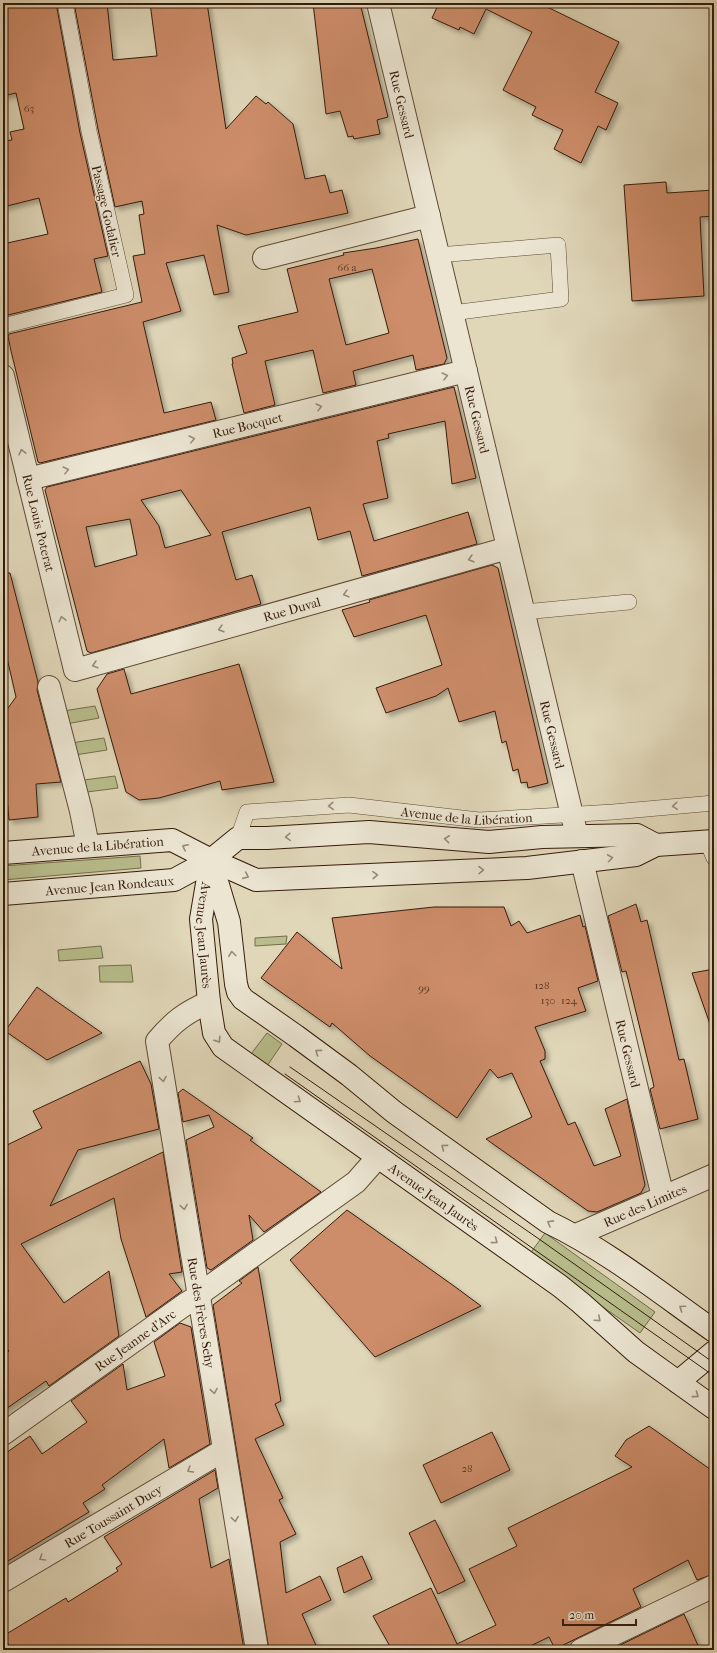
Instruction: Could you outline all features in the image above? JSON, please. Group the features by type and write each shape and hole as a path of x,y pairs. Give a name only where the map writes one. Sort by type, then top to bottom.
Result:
{"street":[{"name":"Rue Gessard","path":"378,3 577,836"},
{"path":"264,258 429,216"},
{"name":"Rue Bocquet","path":"28,479 466,371"},
{"name":"Rue Louis Poterat","path":"3,376 75,670"},
{"name":"Rue Duval","path":"75,670 508,548"},
{"path":"49,687 81,811 88,846"},
{"name":"Avenue de la Libération","path":"238,838 267,838 369,832 489,842 542,837 637,835 656,845 712,847"},
{"path":"211,860 238,838"},
{"name":"Avenue de la Libération","path":"3,853 172,840 211,860 256,880 527,868 636,855 656,845"},
{"name":"Avenue Jean Rondeaux","path":"3,894 174,880 211,860"},
{"name":"Avenue Jean Jaurès","path":"209,1002 238,992 229,922 211,860"},
{"name":"Avenue Jean Jaurès","path":"211,860 201,919 209,1002 214,1033 223,1047 560,1286 636,1352 714,1408"},
{"name":"Rue Gessard","path":"582,861 663,1197"},
{"path":"238,992 250,1006 326,1058 394,1112 548,1222 576,1235 622,1264 714,1331"},
{"name":"Rue des Frères Sehy","path":"209,1002 173,1023 157,1041 257,1650"},
{"name":"Rue Jeanne d'Arc","path":"3,1434 199,1296 205,1290 356,1182 378,1156"},
{"name":"Rue des Limites","path":"576,1235 714,1175"},
{"path":"678,1382 714,1352"},
{"name":"Rue Toussaint Ducy","path":"3,1581 224,1450"},
{"path":"581,1650 714,1586"}],"lane":[{"name":"Passage Godalier","path":"3,326 126,295 89,131 65,3"},
{"path":"438,255 558,245 561,299 452,313"},
{"path":"524,612 629,602"},
{"name":"Avenue de la Libération","path":"238,838 247,812 272,810 349,805 479,820 714,803"}],"green space":[{"path":"95,706 99,718 66,724 63,711"},
{"path":"104,738 107,750 75,755 71,743"},
{"path":"115,776 118,788 87,792 84,780"},
{"path":"140,856 141,868 3,880 3,866"},
{"path":"287,936 286,944 255,946 255,938"},
{"path":"101,946 103,958 59,961 58,950"},
{"path":"131,965 133,982 100,982 99,966"},
{"path":"267,1033 282,1044 267,1066 251,1054"},
{"path":"545,1233 655,1312 640,1333 529,1255"}],"building":[{"path":"3,3 56,3 80,133 108,256 94,259 102,292 8,315 3,313 3,244 48,234 39,198 3,207 3,141 12,140 10,132 24,129 16,93 3,96"},
{"path":"74,3 107,3 113,60 157,56 150,3 207,3 226,129 256,96 266,104 268,102 293,124 305,179 325,175 330,193 342,190 348,213 246,235 217,225 229,292 214,295 204,255 166,263 181,311 143,322 164,413 211,402 216,420 40,463 38,462 11,351 8,336 9,334 142,302 133,256 145,254 139,215 144,214 142,201 115,207 98,129"},
{"path":"313,3 360,3 388,117 377,120 380,134 354,139 353,136 348,137 340,111 326,114"},
{"path":"439,3 539,3 619,42 595,92 618,103 606,130 598,126 581,163 554,149 563,130 532,115 536,107 503,90 532,32 486,9 474,34 460,27 459,30 432,18"},
{"path":"666,182 667,193 714,190 714,216 700,217 704,296 632,301 624,185"},
{"path":"418,239 447,358 444,364 416,370 413,355 353,371 356,385 323,393 313,350 265,361 275,405 244,413 232,364 232,358 247,353 238,326 298,312 287,269 344,255 343,253","holes":["372,269 389,333 346,345 329,279"]},
{"path":"454,387 476,478 452,484 445,421 388,434 389,438 377,441 388,498 363,504 374,541 468,512 477,544 362,576 350,531 318,540 310,507 222,532 236,580 252,575 261,604 91,653 87,651 45,490 47,487","holes":["181,490 211,535 165,548 159,526 141,500","130,519 137,555 95,567 86,527"]},
{"path":"492,565 498,568 548,783 528,788 527,782 521,783 518,769 513,771 506,741 502,743 495,711 459,722 448,688 436,696 386,713 376,688 442,665 426,615 354,637 342,610 370,602 369,600"},
{"path":"3,573 10,573 38,682 37,690 61,782 36,784 38,817 9,820 6,787 3,787 3,715 16,697 7,658 3,659"},
{"path":"239,664 274,782 222,790 220,781 159,798 139,800 126,792 97,689 107,674 124,669 131,694"},
{"path":"636,904 641,922 647,920 679,1060 684,1059 698,1119 660,1129 650,1089 654,1087 653,1082 626,971 622,972 608,916"},
{"path":"434,907 504,907 511,926 519,921 527,933 580,915 583,927 585,926 598,981 578,988 586,1011 535,1027 545,1051 545,1059 540,1061 568,1125 575,1122 594,1166 621,1156 605,1109 627,1099 645,1185 641,1193 597,1212 588,1211 486,1139 532,1117 512,1073 498,1078 490,1069 457,1118 370,1056 332,1023 330,1027 261,978 297,932 342,969 332,918"},
{"path":"714,969 714,1027 711,1027 692,973"},
{"path":"37,987 102,1033 47,1060 5,1031"},
{"path":"140,1061 151,1084 159,1129 78,1150 50,1206 163,1152 182,1272 169,1274 182,1291 146,1317 121,1239 114,1198 21,1244 64,1303 109,1271 119,1336 49,1386 46,1381 3,1411 3,1355 9,1351 3,1344 3,1147 42,1128 33,1111"},
{"path":"183,1089 253,1138 250,1140 321,1192 264,1232 249,1215 253,1240 211,1270 207,1268 186,1140 214,1127 209,1115 183,1122 178,1093"},
{"path":"347,1210 481,1306 375,1357 290,1260"},
{"path":"258,1267 281,1401 275,1404 284,1425 255,1439 283,1498 279,1500 296,1534 280,1542 286,1593 320,1576 331,1600 302,1614 318,1650 269,1650 213,1305 242,1283 239,1281"},
{"path":"180,1323 191,1327 210,1444 169,1468 164,1439 102,1485 105,1489 83,1503 89,1512 3,1564 3,1455 30,1436 42,1454 87,1422 71,1401 123,1364 127,1390 165,1376 154,1342"},
{"path":"649,1426 714,1472 714,1574 697,1580 688,1560 633,1589 641,1607 555,1649 549,1637 522,1650 392,1650 373,1616 431,1588 457,1644 496,1625 469,1569 517,1546 508,1528 632,1467 615,1456 626,1440"},
{"path":"492,1432 510,1470 441,1503 423,1465"},
{"path":"215,1470 218,1488 199,1499 211,1568 229,1559 244,1650 12,1650 3,1636 66,1598 68,1602 118,1571 116,1568 122,1564 104,1537"},
{"path":"435,1520 465,1581 438,1594 409,1533"},
{"path":"362,1556 372,1579 344,1593 337,1568"},
{"path":"684,1614 700,1650 610,1650"}],"tram line":[{"path":"290,1067 539,1239 714,1363"},
{"path":"285,1074 714,1376"}]}
